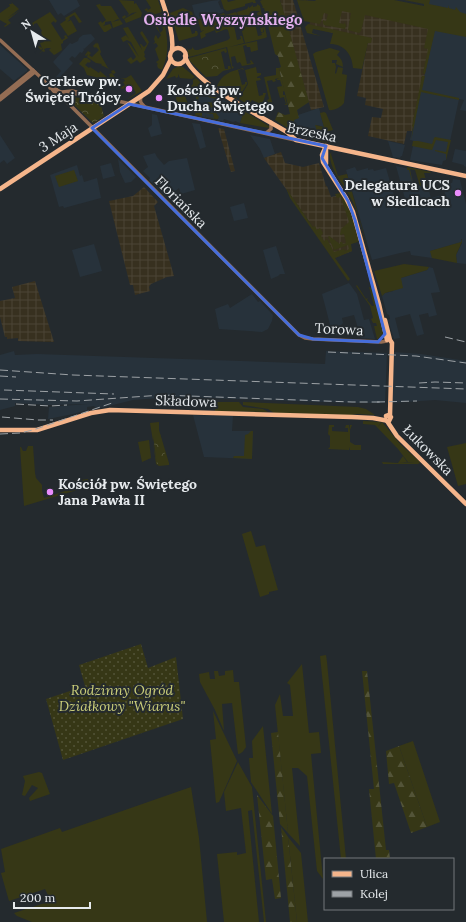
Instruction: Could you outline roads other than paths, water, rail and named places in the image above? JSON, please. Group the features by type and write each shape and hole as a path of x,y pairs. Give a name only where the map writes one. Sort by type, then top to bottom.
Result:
{"main road":[{"path":"162,0 176,44 183,50 188,62 198,74 218,91 292,135 296,140"},
{"path":"163,75 171,59 170,54 172,50 172,43 170,29"},
{"path":"172,50 179,48"},
{"path":"163,75 184,60 185,56"},
{"path":"171,59 173,62 179,63 198,74"},
{"name":"3 Maja","path":"0,189 142,96 153,88 163,75"},
{"name":"Brzeska","path":"296,140 466,176"},
{"path":"326,146 323,151 323,162 346,198 353,212 388,343"},
{"path":"378,304 385,320 388,343"},
{"name":"Łukowska","path":"388,343 387,419 391,428 466,504"},
{"name":"Składowa","path":"0,430 37,430 91,413 110,410 387,419"}],"street":[{"path":"0,40 48,84 60,98 63,96"},
{"path":"0,97 34,71"},
{"path":"0,100 34,71"},
{"path":"51,87 54,86 63,96"},
{"name":"Brzeska","path":"63,96 68,94 84,94 296,140"},
{"name":"Floriańska","path":"63,96 92,128 280,317"},
{"path":"142,96 140,99 141,103 146,108"},
{"path":"113,101 118,105 116,112"},
{"path":"266,134 271,129 271,122"},
{"name":"Torowa","path":"280,317 299,335 305,338 388,343"},
{"path":"379,342 385,334"}],"railway":[{"path":"445,337 466,342"},
{"path":"328,352 416,356 466,363"},
{"path":"0,370 73,375 466,389"},
{"path":"0,376 16,377"},
{"path":"419,383 466,383"},
{"path":"4,390 114,394"},
{"path":"0,399 77,401 162,395 382,402"},
{"path":"377,402 417,401"},
{"path":"0,434 20,433 33,430 115,402"},
{"path":"16,404 50,406 67,405"},
{"path":"2,417 53,420"}],"place":[{"name":"Cerkiew pw. Świętej Trójcy","path":"129,89"},
{"name":"Kościół pw. Ducha Świętego","path":"159,98"},
{"name":"Delegatura UCS w Siedlcach","path":"458,193"},
{"name":"Kościół pw. Świętego Jana Pawła II","path":"50,492"}],"district":[{"name":"Osiedle Wyszyńskiego","path":"223,20"}],"park label":[{"name":"Rodzinny Ogród Działkowy \"Wiarus\"","path":"122,698"}]}
